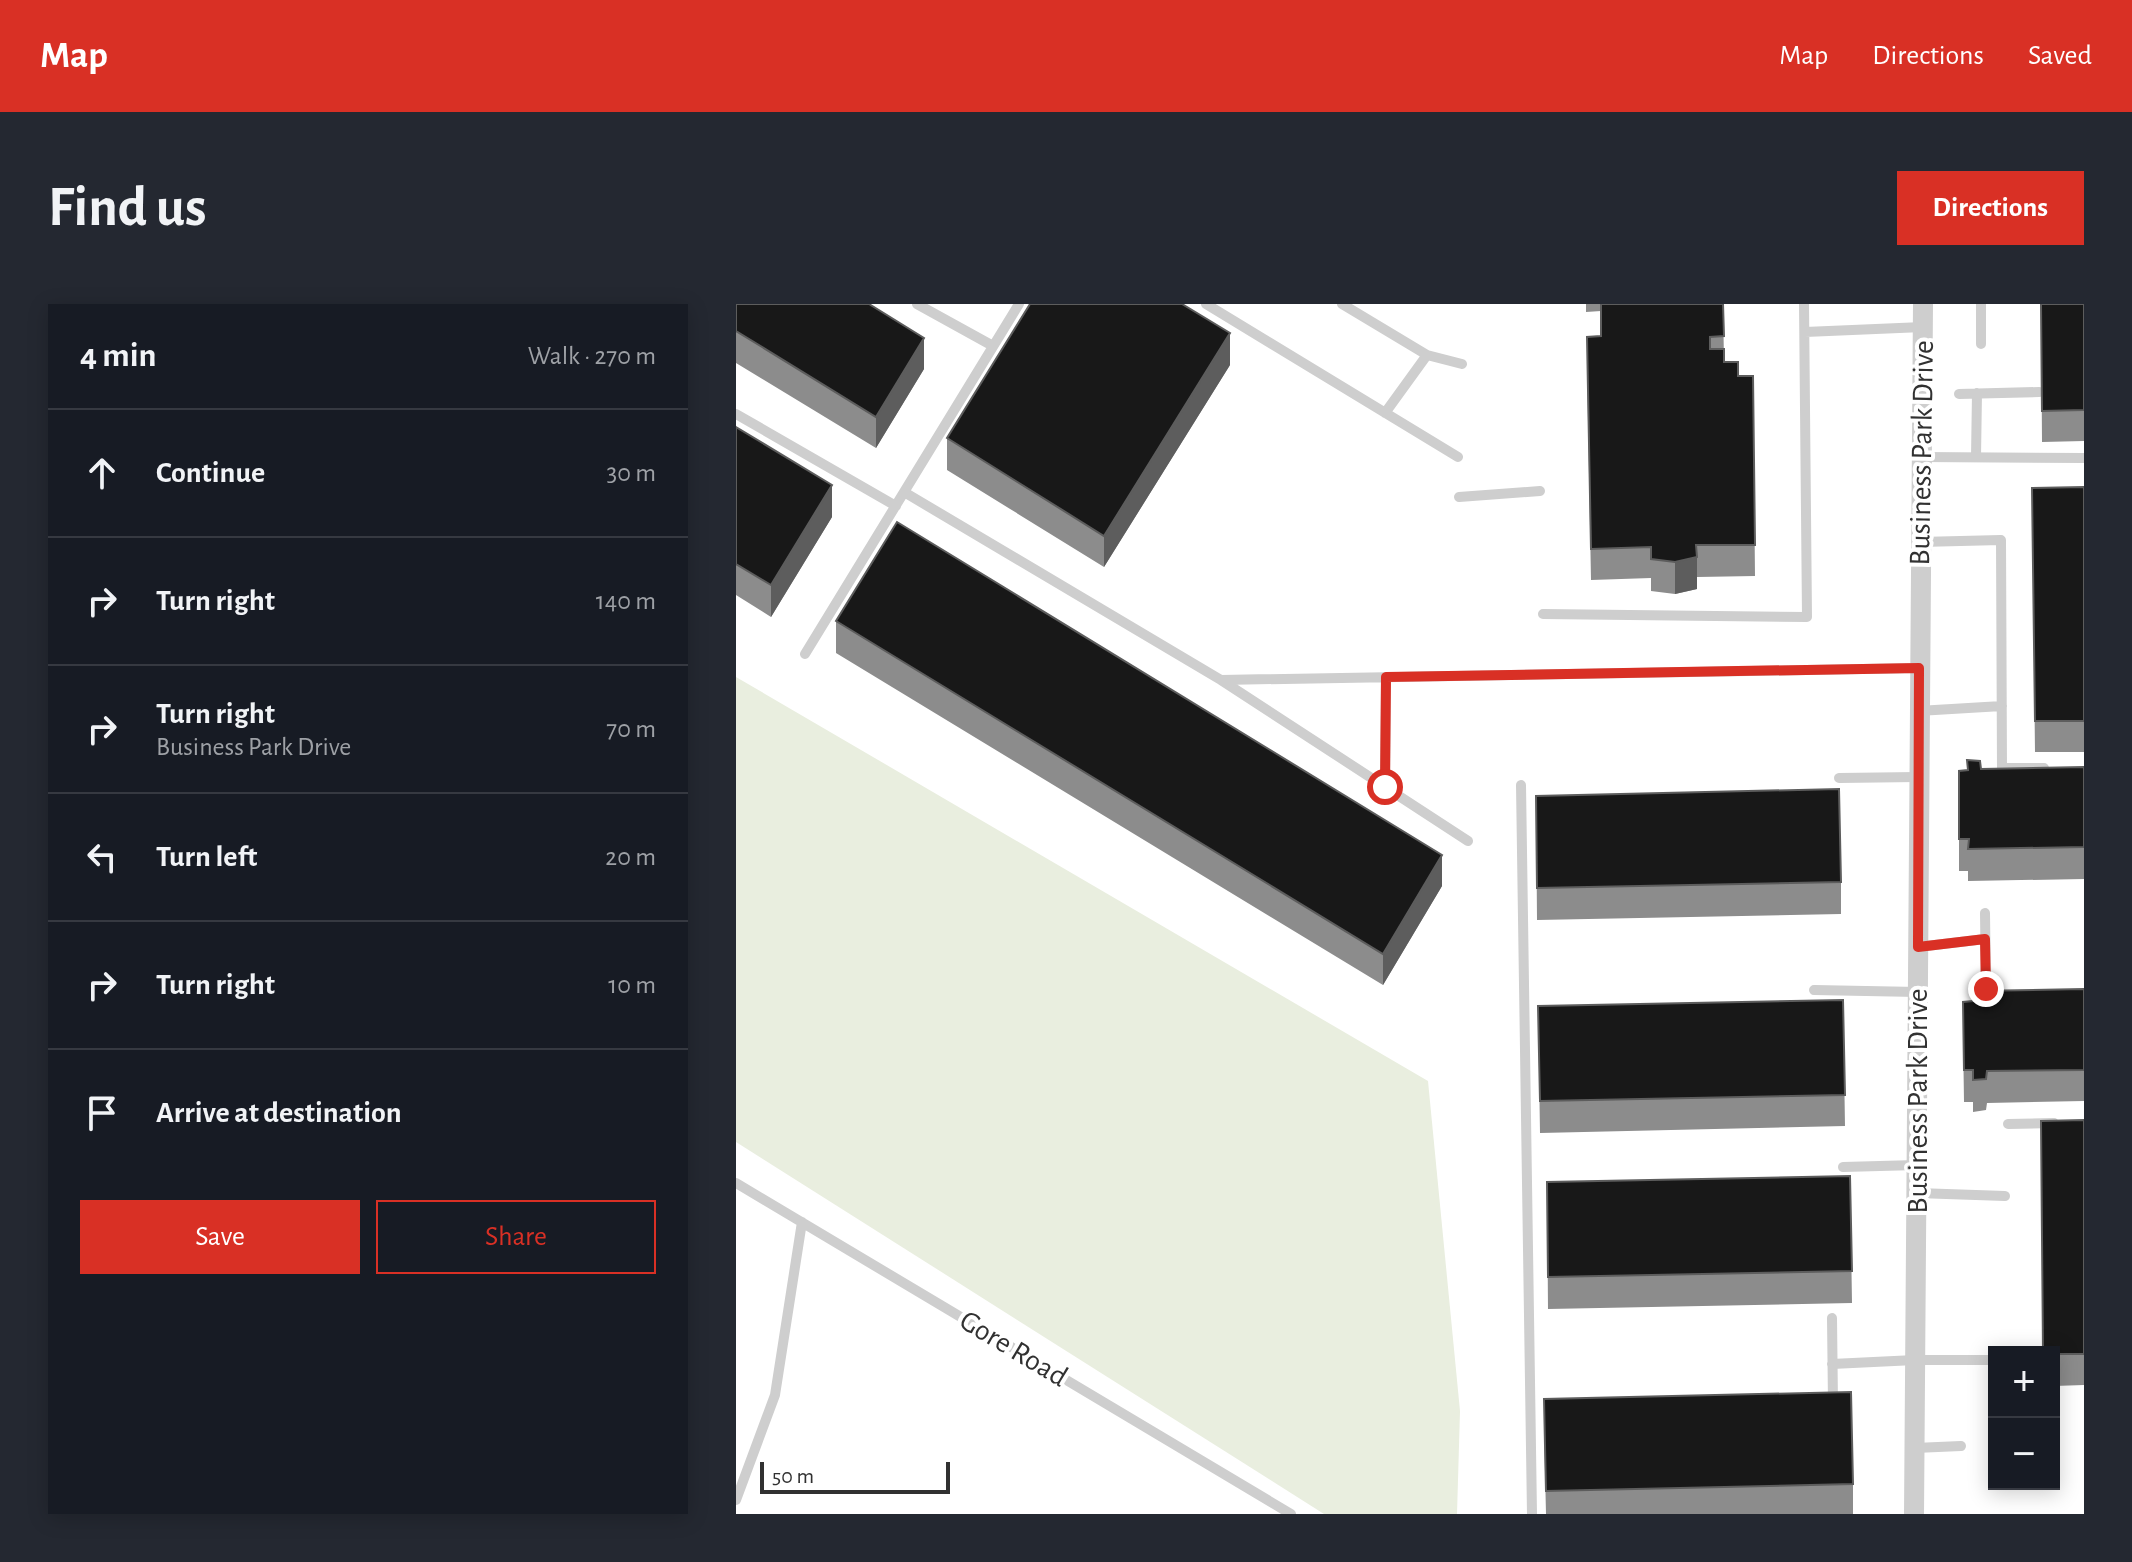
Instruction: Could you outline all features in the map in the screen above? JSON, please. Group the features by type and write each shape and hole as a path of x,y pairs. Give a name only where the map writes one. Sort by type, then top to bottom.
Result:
{"street":[{"name":"Business Park Drive","path":"1914,1514 1917,777 1923,304"}],"lane":[{"path":"917,304 993,346"},
{"path":"805,654 1019,304"},
{"path":"1206,304 1458,457"},
{"path":"1342,304 1427,355 1462,364"},
{"path":"1543,614 1807,617 1804,304"},
{"path":"1981,304 1981,344"},
{"path":"1805,332 1923,327"},
{"path":"1385,413 1427,355"},
{"path":"1959,394 2039,392"},
{"path":"1976,457 1977,393"},
{"path":"736,414 896,506"},
{"path":"1921,457 2084,458"},
{"path":"1459,497 1540,491"},
{"path":"904,492 1221,680 1468,841"},
{"path":"1920,542 2001,540 2002,768 2057,768"},
{"path":"1221,680 1919,668"},
{"path":"1385,787 1386,677"},
{"path":"1918,711 2002,706"},
{"path":"1839,778 1917,777"},
{"path":"1521,785 1532,1514"},
{"path":"1985,913 1986,989"},
{"path":"1918,947 1985,939"},
{"path":"1814,990 1918,992"},
{"path":"2008,1124 2069,1123"},
{"path":"1843,1167 1917,1165"},
{"name":"Gore Road","path":"736,1183 1291,1514"},
{"path":"1917,1193 2005,1196"},
{"path":"736,1500 775,1395 802,1222"},
{"path":"1832,1318 1833,1406"},
{"path":"1832,1364 1988,1360"},
{"path":"1915,1448 1961,1446"}],"shaded area":[{"path":"736,677 1428,1081 1460,1411 1457,1514 1324,1514 736,1142"}],"building":[{"path":"736,304 869,304 924,338 876,417 736,331"},
{"path":"1030,304 1182,304 1230,333 1104,536 947,438"},
{"path":"1601,304 1723,304 1724,336 1710,337 1710,349 1724,349 1724,362 1738,362 1738,376 1753,376 1755,545 1696,545 1697,557 1675,562 1651,559 1651,547 1591,549 1587,337 1601,336"},
{"path":"2041,304 2084,304 2084,410 2042,411"},
{"path":"736,427 832,485 771,585 736,564"},
{"path":"2084,487 2084,721 2035,721 2032,488"},
{"path":"897,522 1442,855 1383,954 836,621"},
{"path":"1967,760 1980,761 1981,769 2084,767 2084,847 1968,849 1969,839 1959,839 1959,771 1968,770"},
{"path":"1839,789 1841,882 1537,888 1536,796"},
{"path":"2084,989 2084,1070 1987,1071 1986,1079 1973,1080 1973,1070 1964,1070 1963,1002 1973,1001 1972,991"},
{"path":"1843,1000 1845,1095 1540,1101 1538,1006"},
{"path":"2084,1120 2084,1354 2060,1354 2060,1346 2043,1346 2041,1121"},
{"path":"1850,1176 1852,1271 1548,1277 1547,1182"},
{"path":"1851,1392 1853,1484 1546,1491 1544,1399"}],"route":[{"path":"1385,787 1386,677 1919,668 1918,947 1985,939 1986,989"}]}
